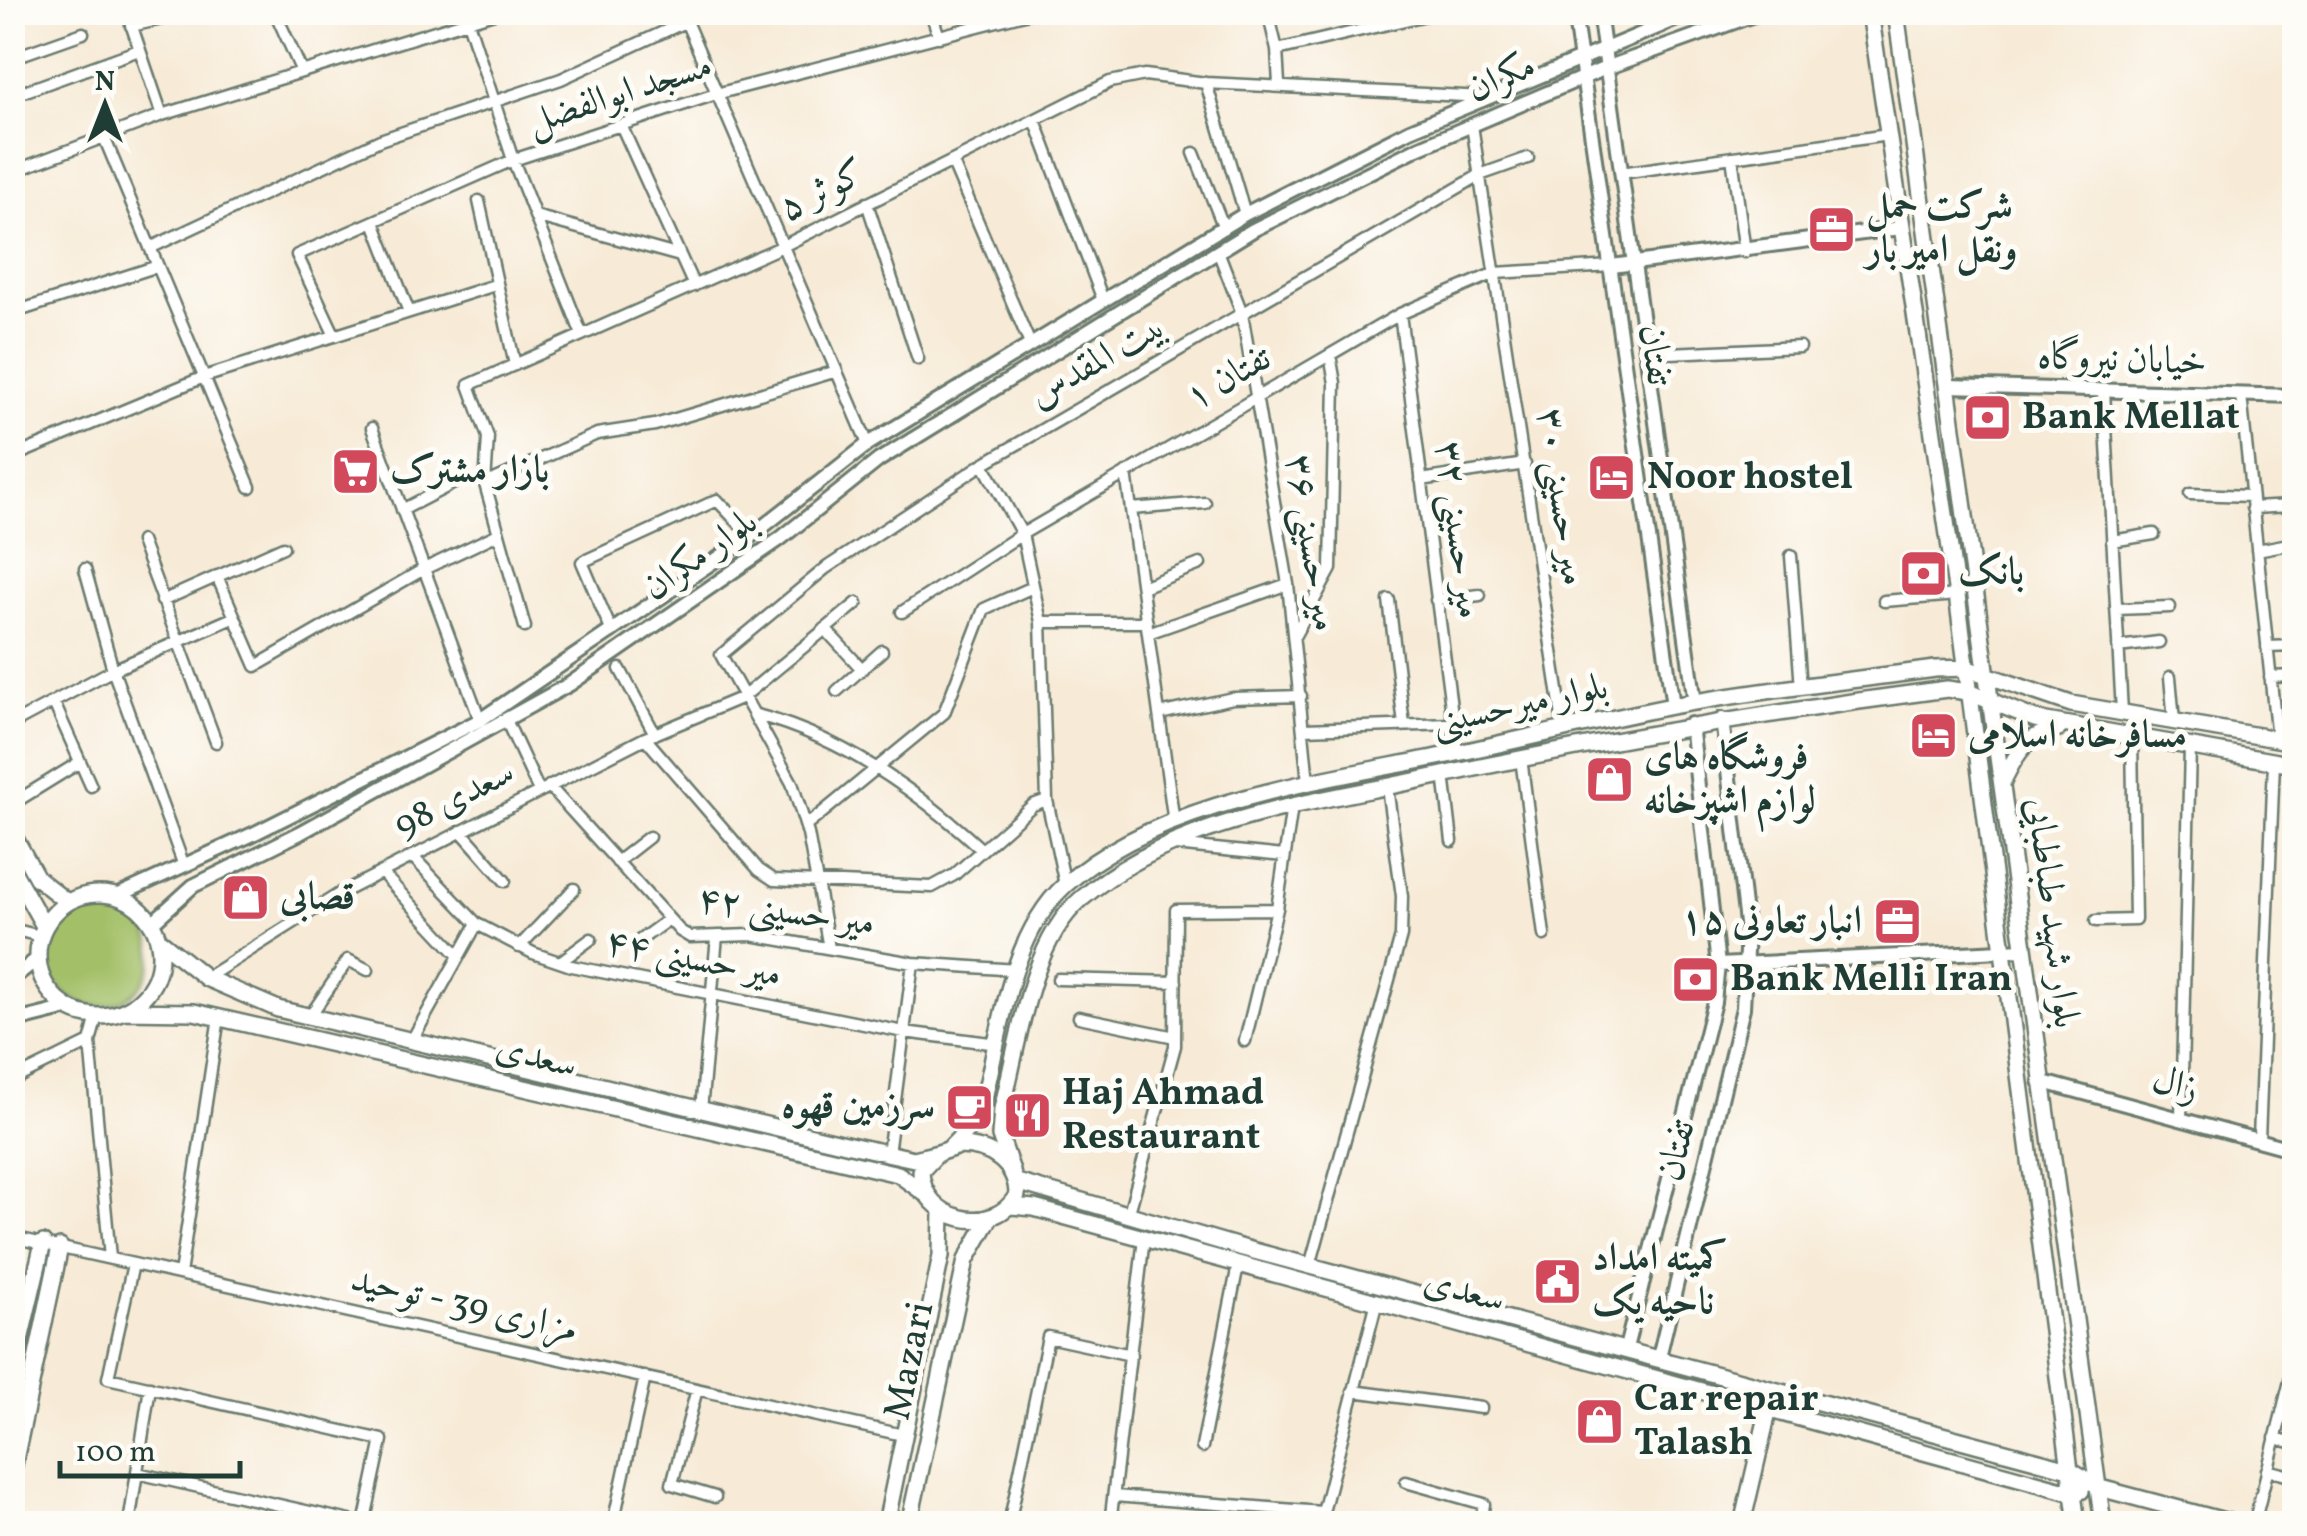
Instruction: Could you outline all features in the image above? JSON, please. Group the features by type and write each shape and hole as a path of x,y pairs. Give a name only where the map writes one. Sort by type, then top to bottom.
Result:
{"main road":[{"name":"بلوار شهید طباطبایی","path":"1870,12 1957,595 2077,1524"},
{"name":"بلوار شهید طباطبایی","path":"1896,12 2103,1524"},
{"name":"بلوار میرحسینی","path":"943,1151 974,1123 1025,942 1066,885 1174,822 1308,782 1673,706 1966,668 2037,695 2294,742"},
{"path":"1834,683 1838,704"},
{"name":"بلوار میرحسینی","path":"1014,1177 1000,1136 1002,1109 1044,950 1079,900 1174,845 1292,806 1691,724 1947,689 1968,692 2034,719 2294,765"},
{"path":"2034,719 2028,704 2037,695"},
{"path":"2002,784 2015,755 2031,737 2066,726"},
{"path":"12,833 37,878 67,902"},
{"path":"12,869 42,931"},
{"path":"100,893 117,896 132,902 152,923 159,940 160,958 150,990 124,1011 97,1016 68,1008 46,987 37,959 42,931 67,902 100,893"},
{"name":"سعدی","path":"159,940 206,978 229,991 310,1016 888,1154 914,1159 943,1151"},
{"name":"سعدی","path":"124,1011 171,1008 219,1017 898,1174 927,1195"},
{"path":"978,1147 996,1156 1014,1177 1011,1206 990,1218 960,1219 942,1211 927,1195 921,1171 943,1151 978,1147"},
{"name":"سعدی","path":"1014,1177 1128,1216 2069,1469 2100,1488"},
{"name":"سعدی","path":"1011,1206 1377,1301 2072,1493"},
{"name":"Mazari","path":"886,1524 942,1256 942,1211"},
{"name":"Mazari","path":"909,1524 966,1260 990,1218"},
{"path":"12,1374 52,1245"},
{"path":"12,1474 52,1245"},
{"path":"1742,1524 1769,1408"},
{"path":"2072,1493 2100,1488 2236,1524"},
{"path":"12,1522 21,1524"}],"street":[{"path":"127,12 162,115"},
{"path":"275,12 302,72"},
{"path":"12,172 162,115 467,17 497,12"},
{"path":"931,12 939,37"},
{"name":"مسجد ابوالفضل","path":"335,336 297,255 514,160 716,94 1032,12"},
{"path":"1268,12 1277,50 1278,84"},
{"path":"1277,50 1439,12"},
{"name":"تفتان","path":"1574,12 1673,706"},
{"name":"تفتان","path":"1599,12 1696,702"},
{"name":"مکران","path":"1245,214 1485,97 1694,12"},
{"name":"مکران","path":"1274,219 1581,78 1762,12"},
{"path":"467,17 514,160 582,335"},
{"path":"150,248 380,140 493,98 561,79 684,17 868,444"},
{"path":"131,26 162,19"},
{"path":"12,58 83,33"},
{"path":"12,96 139,50"},
{"name":"کوثر ۵","path":"486,484 488,436 469,385 783,246 1110,82 1144,75 1206,83 1485,97"},
{"path":"1206,83 1245,214"},
{"path":"1035,120 1103,300"},
{"path":"621,125 694,286"},
{"name":"میر حسینی ۳۰","path":"1472,125 1564,730"},
{"path":"1621,174 1888,135"},
{"path":"104,137 250,487"},
{"path":"1194,153 1224,228"},
{"name":"بیت المقدس","path":"743,697 720,654 826,568 983,464 1480,175 1528,158"},
{"path":"1732,158 1745,252"},
{"path":"952,162 1030,344"},
{"path":"479,202 515,364"},
{"path":"867,203 918,359"},
{"name":"بلوار مکران","path":"117,896 480,720 751,536 868,444 1245,214"},
{"path":"535,216 680,256"},
{"name":"بلوار مکران","path":"152,923 193,886 506,722 570,684 766,548 879,460 1274,219"},
{"path":"374,222 409,312"},
{"path":"1612,266 1745,252 1901,228"},
{"name":"میر حسینی ۳۶","path":"1218,251 1242,313 1288,584 1308,782"},
{"path":"12,313 158,266"},
{"name":"تفتان ۱","path":"902,612 1022,534 1400,314 1495,273 1612,266"},
{"path":"12,457 204,378 495,284"},
{"path":"1082,314 1090,329"},
{"name":"میر حسینی ۳۲","path":"1400,314 1457,753"},
{"path":"1647,354 1800,347"},
{"path":"1295,636 1331,569 1335,383 1330,355"},
{"path":"524,628 486,484 597,434 656,425 837,371"},
{"name":"خیابان نیروگاه","path":"1948,386 2294,396"},
{"path":"2104,391 2122,712"},
{"path":"2241,395 2277,739"},
{"path":"372,428 480,720"},
{"path":"983,464 1022,534 1041,622 1046,800 1066,885"},
{"path":"1421,480 1525,464"},
{"path":"1126,473 1174,822"},
{"path":"402,510 454,483"},
{"path":"2190,494 2291,506"},
{"path":"612,632 582,562 717,500 751,536"},
{"path":"1131,509 1205,503"},
{"path":"218,576 256,666 424,568 498,534"},
{"path":"2112,541 2154,534"},
{"path":"141,541 216,742"},
{"path":"2257,550 2294,543"},
{"path":"162,601 283,547"},
{"path":"1791,556 1802,688"},
{"path":"1142,586 1200,564"},
{"path":"85,569 113,670 184,866"},
{"path":"1041,622 1147,628 1288,584"},
{"path":"806,826 944,713 984,610 1033,587"},
{"path":"1436,600 1480,595"},
{"path":"1884,601 1957,595"},
{"path":"1389,600 1404,725"},
{"name":"سعدی 98","path":"206,978 381,872 650,736 743,697 857,604"},
{"path":"2116,610 2170,607"},
{"path":"12,724 113,670 235,617"},
{"path":"825,629 862,669"},
{"path":"2118,647 2159,642"},
{"path":"2266,647 2294,646"},
{"path":"837,691 882,651"},
{"path":"620,668 650,736 766,876 815,884 932,887 954,875 1033,805 1046,800"},
{"path":"2270,676 2294,676"},
{"path":"2170,677 2174,721"},
{"path":"1159,714 1233,698 1301,696"},
{"path":"743,697 757,715 792,783 806,826 829,948"},
{"path":"54,703 91,786"},
{"path":"757,715 797,726 876,770 941,812 982,850"},
{"name":"تفتان","path":"1659,1357 1743,1008 1748,966 1722,719"},
{"name":"میر حسینی ۴۲","path":"506,722 544,789 690,936 751,935 913,963 1017,970"},
{"path":"1304,729 1452,724"},
{"name":"تفتان","path":"1626,1348 1714,1002 1718,964 1691,724"},
{"path":"2096,921 2135,920 2132,737"},
{"path":"2181,1118 2190,747"},
{"path":"1520,758 1544,935"},
{"path":"12,804 80,762"},
{"path":"2260,1139 2274,762"},
{"path":"1444,774 1452,841"},
{"path":"1310,1266 1400,936 1402,896 1386,787"},
{"path":"1245,1041 1277,909 1292,806"},
{"path":"461,831 505,881"},
{"path":"617,862 649,836"},
{"path":"1174,845 1284,856"},
{"name":"میر حسینی ۴۴","path":"412,856 477,924 519,947 560,962 904,1032 998,1044"},
{"path":"381,872 459,956"},
{"path":"519,947 574,889"},
{"path":"1128,1216 1162,1108 1175,1038 1176,910 1277,909"},
{"path":"636,943 669,919"},
{"path":"412,1040 477,924"},
{"path":"12,929 42,931"},
{"path":"702,1110 717,936"},
{"path":"560,962 591,939"},
{"path":"1718,964 1748,966 2022,950"},
{"path":"12,978 37,959"},
{"path":"310,1016 348,960 368,970"},
{"path":"888,1154 913,963"},
{"path":"1058,979 1176,982"},
{"path":"12,1022 68,1008"},
{"path":"97,1016 90,1042 110,1258"},
{"path":"180,1274 219,1017"},
{"path":"1079,1017 1175,1038"},
{"path":"12,1080 90,1042"},
{"name":"زال","path":"2040,1081 2294,1150"},
{"name":"مزاری 39 - توحید","path":"12,1236 903,1435"},
{"path":"1110,1524 1144,1238"},
{"path":"133,1264 108,1378 382,1440 364,1524 137,1473"},
{"path":"1202,1446 1238,1264"},
{"path":"1114,1496 1321,1518 1377,1301"},
{"path":"1009,1524 1048,1337 1131,1356"},
{"path":"2254,1524 2275,1438 2288,1411 2294,1370"},
{"path":"614,1524 644,1378"},
{"path":"130,1524 150,1386"},
{"path":"697,1389 672,1484 715,1497"},
{"path":"1353,1391 1482,1408"},
{"path":"2275,1438 2294,1444"},
{"path":"2266,1470 2294,1477"},
{"path":"1406,1482 1484,1504 1481,1524"}],"green space":[{"path":"99,900 119,904 137,915 148,933 152,953 148,973 137,991 119,1002 99,1006 79,1002 61,991 50,973 46,953 50,933 61,915 79,904"}],"place":[{"name":"شرکت حمل ونقل امیر بار","path":"1831,229"},
{"name":"Bank Mellat","path":"1987,418"},
{"name":"بازار مشترک","path":"355,471"},
{"name":"Noor hostel","path":"1612,478"},
{"name":"بانک","path":"1923,573"},
{"name":"مسافرخانه اسلامی","path":"1933,736"},
{"name":"فروشگاه های لوازم اشپزخانه","path":"1609,780"},
{"name":"قصابی","path":"245,898"},
{"name":"انبار تعاونی ۱۵","path":"1897,922"},
{"name":"Bank Melli Iran","path":"1695,980"},
{"name":"سرزمین قهوه","path":"970,1107"},
{"name":"Haj Ahmad Restaurant","path":"1027,1116"},
{"name":"کمیته امداد ناحیه یک","path":"1557,1281"},
{"name":"Car repair Talash","path":"1599,1422"}]}
